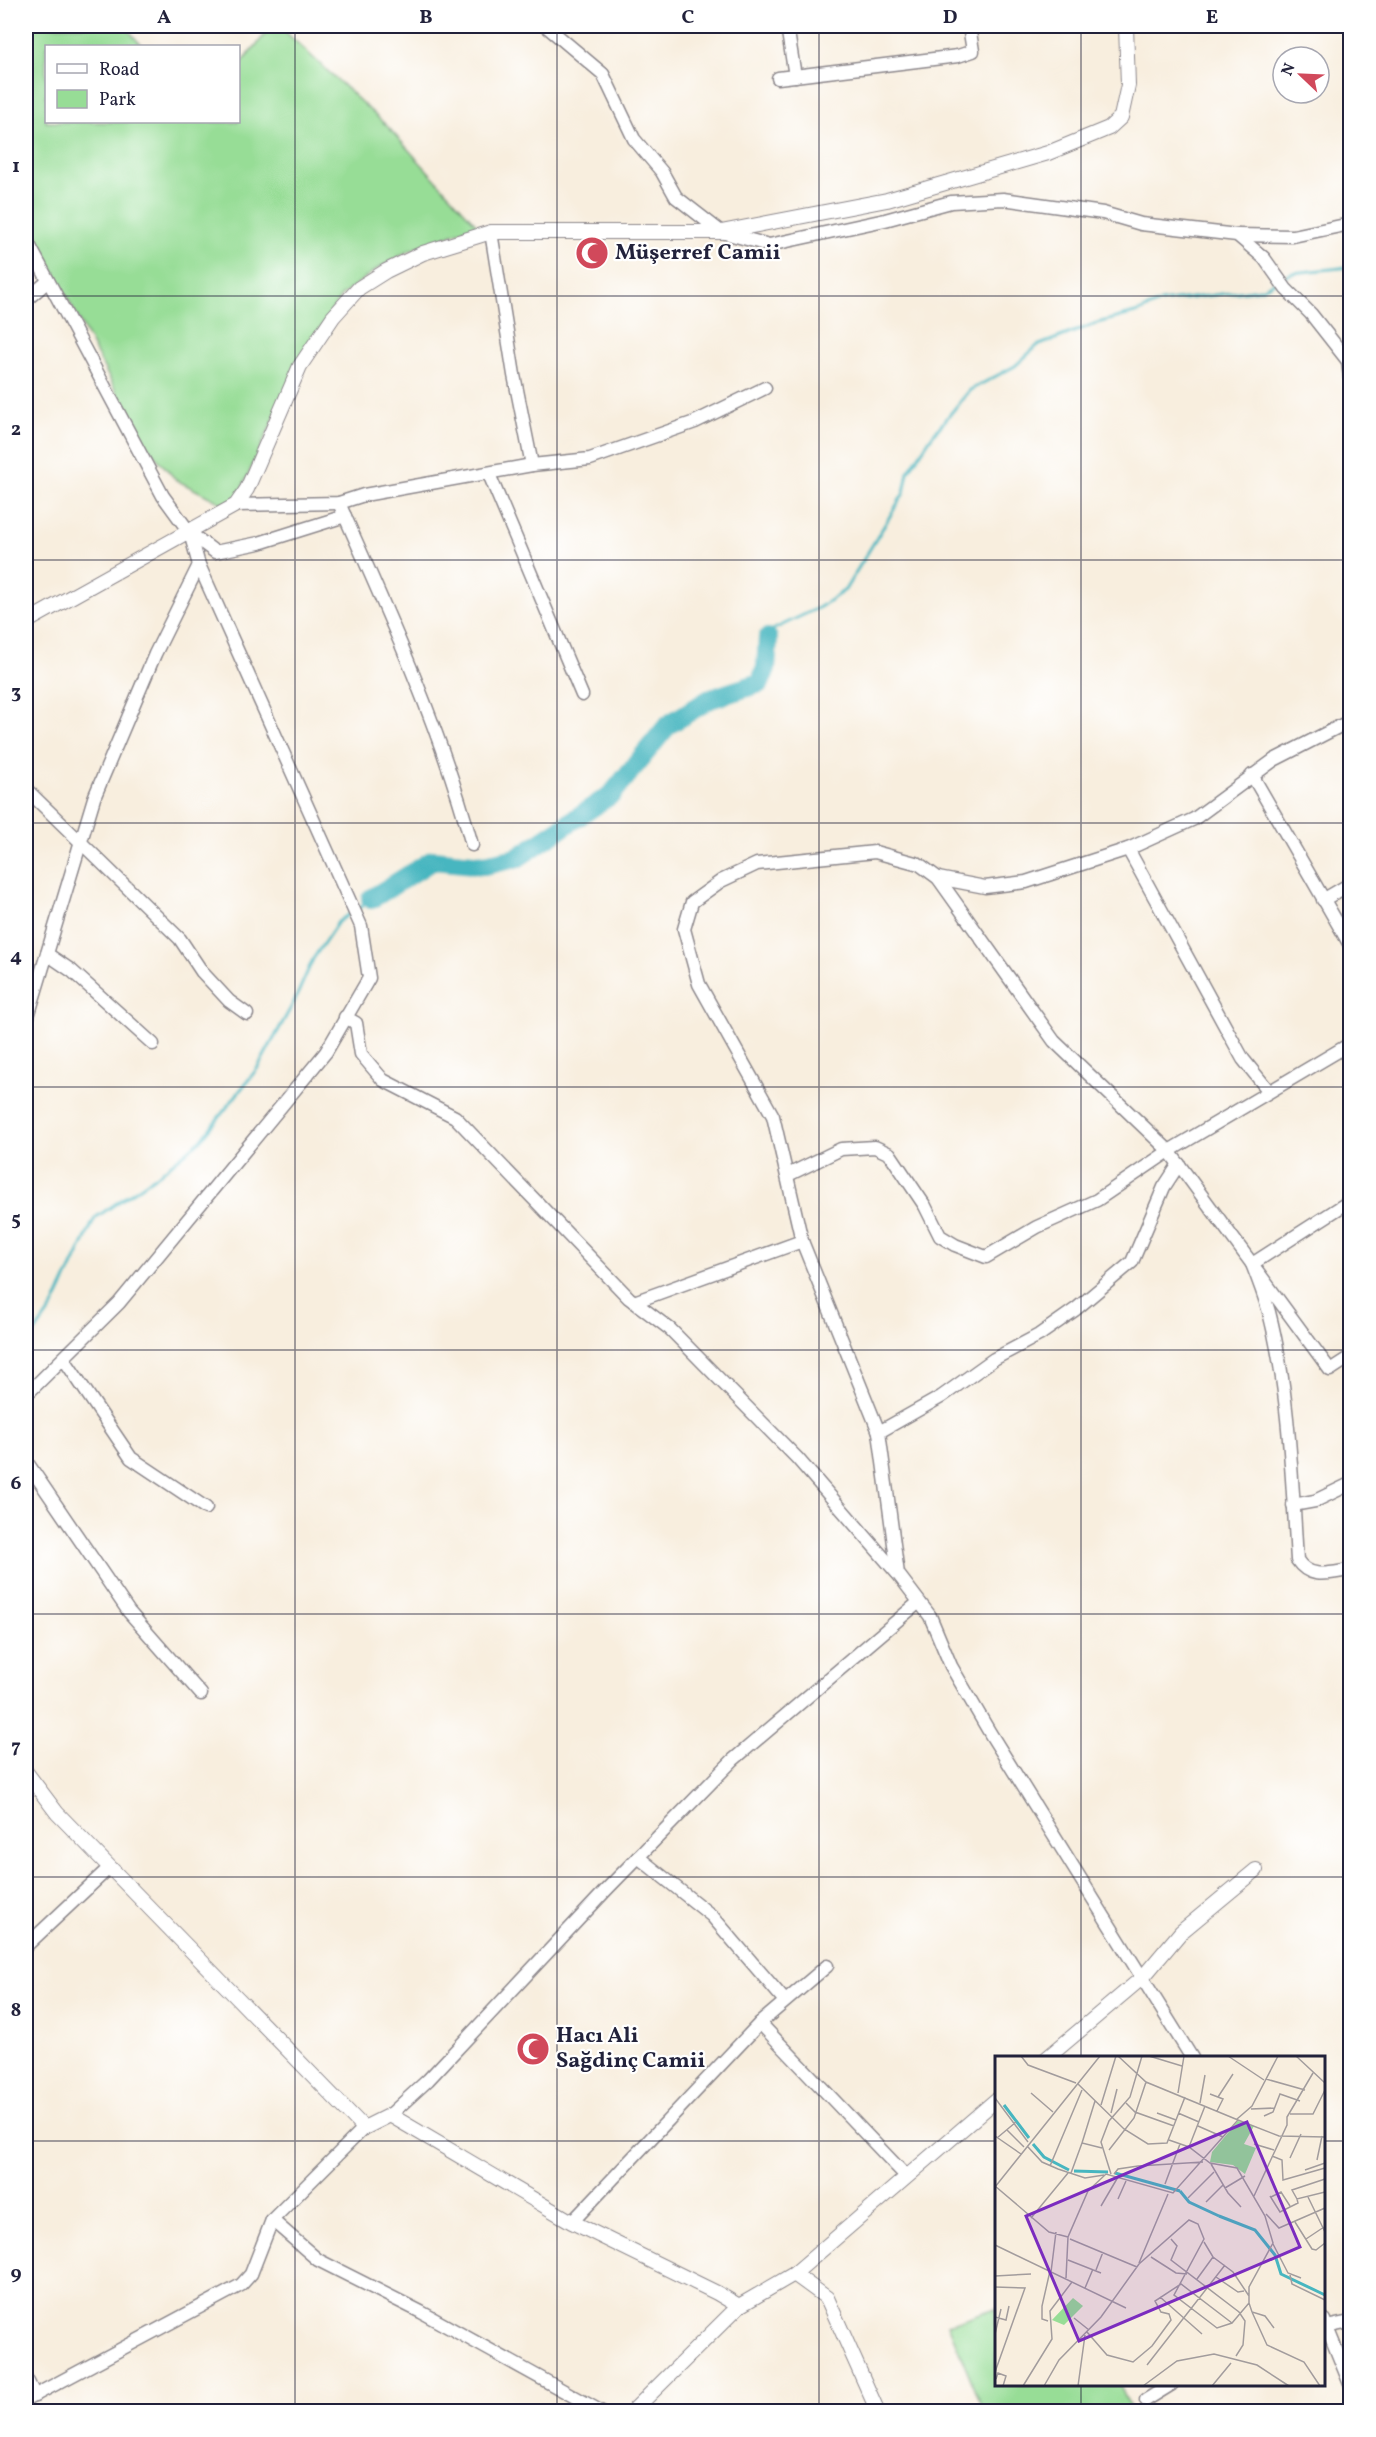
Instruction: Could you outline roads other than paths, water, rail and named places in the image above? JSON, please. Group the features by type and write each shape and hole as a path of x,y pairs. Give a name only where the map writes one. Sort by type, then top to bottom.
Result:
{"street":[{"path":"546,26 603,74 633,139 662,172 676,197 721,232 770,245 885,220 951,202 1004,199 1102,213 1141,224 1237,235 1293,236 1350,224"},
{"path":"787,26 795,76"},
{"path":"778,78 958,56 973,51 969,26"},
{"path":"26,622 190,533 236,505 247,489 300,366 333,317 359,288 386,271 423,253 491,232 721,232 887,200 1048,153 1109,128 1121,117 1128,85 1126,26"},
{"path":"491,232 514,375 532,465"},
{"path":"1237,235 1264,258 1286,289 1311,314 1348,361 1350,378"},
{"path":"26,239 163,495 190,533 215,552 260,543 345,516"},
{"path":"26,300 47,282"},
{"path":"236,505 339,503 364,495 532,465 590,459 695,422 765,387"},
{"path":"489,474 582,694"},
{"path":"339,503 416,680 458,794 472,845"},
{"path":"26,1395 64,1359 86,1333 119,1303 318,1061 369,978 361,926 199,565 190,533"},
{"path":"26,1023 79,841 94,798 155,654 199,565"},
{"path":"938,878 985,887 1026,882 1128,849 1194,819 1274,760 1350,721"},
{"path":"1252,775 1350,945"},
{"path":"26,789 180,939 202,972 229,1001 247,1014"},
{"path":"1128,849 1243,1059 1268,1090"},
{"path":"898,1574 879,1432 802,1241 773,1116 699,984 684,929 692,902 721,881 757,864 875,852 919,864 938,878 1054,1041 1169,1151 1330,1370 1350,1357"},
{"path":"1323,900 1350,884"},
{"path":"46,954 72,971 153,1044"},
{"path":"345,1017 356,1023 361,1054 383,1080 455,1117 634,1302 669,1329 797,1458 898,1574 930,1616 951,1666 990,1733 1191,2056"},
{"path":"788,1175 841,1149 875,1147 890,1154 925,1206 940,1236 955,1245 986,1257 1037,1227 1097,1200 1169,1151 1268,1090 1350,1044"},
{"path":"879,1432 941,1397 994,1359 1039,1335 1076,1309 1132,1262 1164,1187 1179,1164"},
{"path":"1252,1264 1350,1201"},
{"path":"634,1302 802,1241"},
{"path":"1252,1264 1269,1312 1279,1369 1297,1560 1303,1570 1314,1575 1350,1570"},
{"path":"64,1359 131,1458 206,1508"},
{"path":"26,1461 129,1612 201,1694"},
{"path":"1293,1505 1315,1502 1350,1484"},
{"path":"26,2378 30,2398 241,2285 251,2274 272,2220 364,2128 390,2115 428,2080 638,1857 734,1760 919,1602"},
{"path":"26,1772 57,1813 364,2128"},
{"path":"638,1857 712,1916 785,2001"},
{"path":"26,1946 110,1867"},
{"path":"1049,2056 1143,1977 1181,1932 1256,1870"},
{"path":"572,2222 760,2023 827,1966"},
{"path":"760,2023 906,2176"},
{"path":"632,2412 739,2306 794,2274 995,2101"},
{"path":"390,2115 572,2222 739,2306"},
{"path":"272,2220 318,2260 421,2312 602,2412"},
{"path":"794,2274 826,2298 878,2412"},
{"path":"1350,2322 1325,2324 1350,2384"},
{"path":"1337,2356 1350,2361"},
{"path":"1146,2400 1170,2386"}],"waterway":[{"path":"1282,278 1292,273 1350,267"},
{"path":"768,638 772,630 820,607 845,590 904,493 908,472 932,436 970,390 1015,366 1037,346 1097,323 1139,312 1161,302 1261,289 1276,281"},
{"path":"371,899 433,860 484,865 517,858 612,794 668,725 710,699 760,683 766,668 768,638"},
{"path":"358,909 371,899"},
{"path":"26,1345 54,1305 95,1218 159,1174 201,1140 257,1069 294,1002 313,959 338,922 352,912"}],"place":[{"name":"Müşerref Camii","path":"592,253"},
{"name":"Hacı Ali Sağdinç Camii","path":"533,2049"}]}
